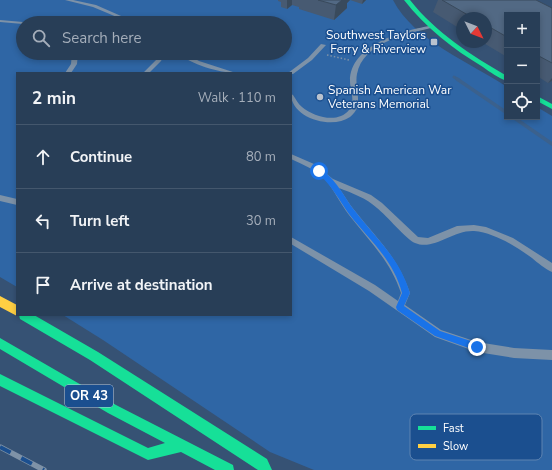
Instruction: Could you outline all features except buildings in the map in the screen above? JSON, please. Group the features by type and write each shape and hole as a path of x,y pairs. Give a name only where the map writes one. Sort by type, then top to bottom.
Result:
{"main road":[{"path":"407,0 414,11 429,27 454,46 504,77"},
{"path":"540,100 552,108"},
{"path":"0,301 16,310"},
{"path":"26,316 100,360 262,464 266,470"},
{"name":"OR 43","path":"0,343 51,375 180,446 228,470"},
{"path":"0,380 148,454 180,446"}],"lane":[{"path":"67,0 94,6 118,16"},
{"path":"0,21 16,22"},
{"path":"292,97 304,112 317,118 332,120 341,119 348,116 354,109 356,95 353,77 360,63 370,51 386,39 404,32 429,27"},
{"path":"292,73 323,45"},
{"path":"69,72 76,60"},
{"path":"147,72 159,60"},
{"path":"193,60 230,72"},
{"path":"292,156 308,163 329,180 352,212 387,254 401,277 406,293 399,307"},
{"path":"329,180 368,197 420,242 430,241 461,228 484,230 505,238 552,268"},
{"path":"0,198 16,202"},
{"path":"292,241 372,288 438,334 477,347 514,353 552,355"}],"path":[{"path":"317,52 360,63"}],"shaded area":[{"path":"0,0 393,0 402,14 414,27 429,39 444,50 504,85 504,120 540,120 540,109 552,116 552,470 314,470 270,452 65,316 292,316 292,72 16,72 16,286 0,277"}],"waterway":[{"path":"454,77 459,80"},
{"path":"457,79 504,111"},
{"path":"517,120 552,144"}],"railway":[{"path":"0,447 44,470"}],"traffic: fast":[{"path":"407,0 417,13 440,35 466,54 504,77"},
{"path":"540,100 552,107"},
{"path":"26,316 94,356 262,464 266,470"},
{"path":"0,343 112,409 228,470"},
{"path":"0,380 148,454 180,446"}],"traffic: slow":[{"path":"0,301 16,310"}],"place":[{"name":"Southwest Taylors Ferry & Riverview","path":"434,42"},
{"name":"Spanish American War Veterans Memorial","path":"320,97"}],"route":[{"path":"319,171 329,180 352,212 387,254 401,277 406,293 399,307 438,334 477,347"}]}
